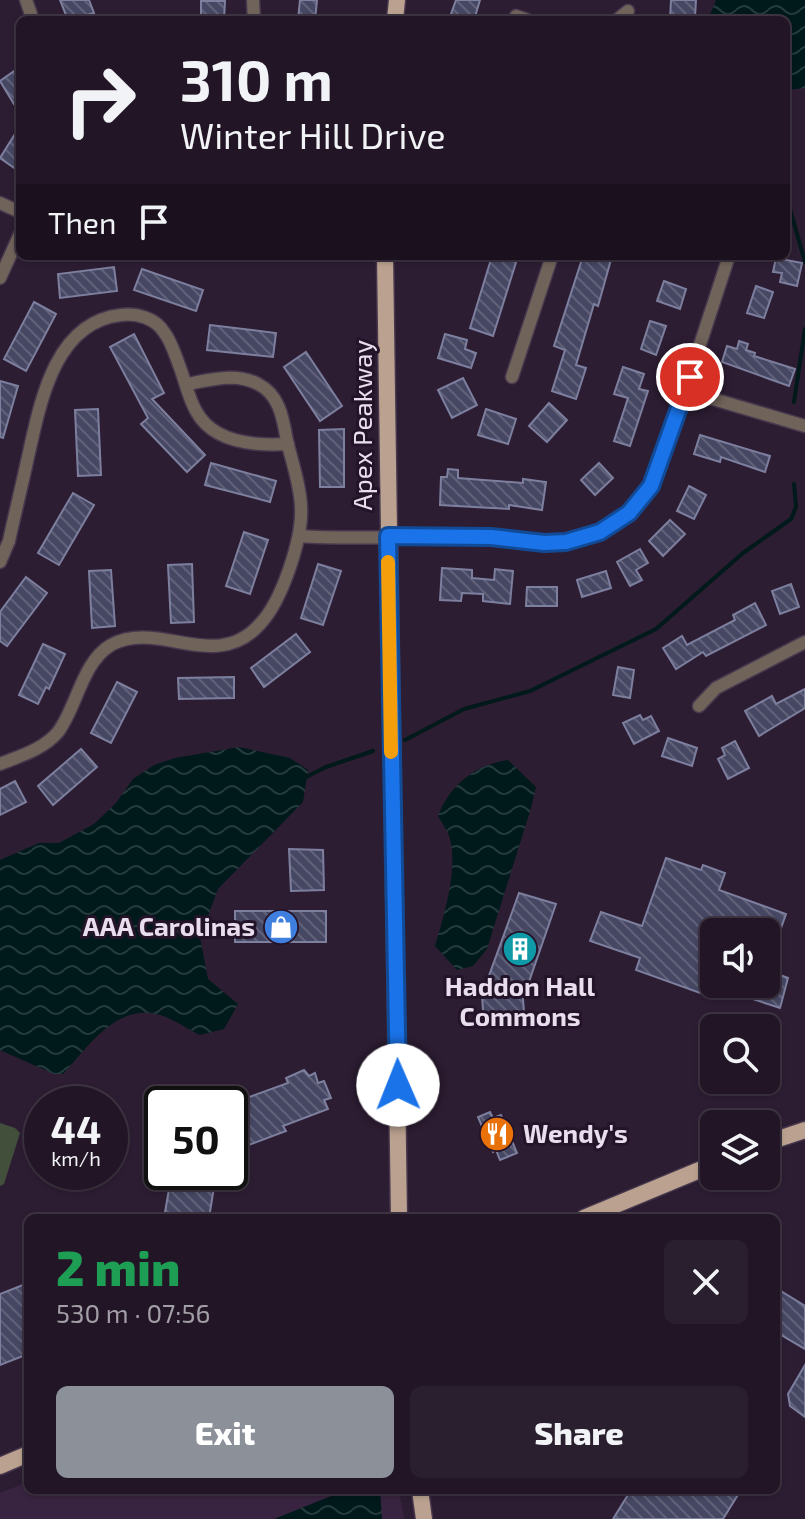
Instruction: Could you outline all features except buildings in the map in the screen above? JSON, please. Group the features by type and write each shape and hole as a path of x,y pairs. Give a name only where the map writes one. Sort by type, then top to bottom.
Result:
{"main road":[{"name":"Apex Peakway","path":"385,260 399,1214"},
{"path":"780,1138 805,1130"},
{"path":"594,1214 700,1170"},
{"path":"0,1466 24,1456"},
{"path":"421,1494 424,1519"}],"street":[{"path":"622,16 628,11"},
{"path":"0,278 16,243"},
{"path":"512,377 551,260"},
{"path":"299,536 491,537 544,543 566,542 600,532 629,513 651,486 686,391 728,260"},
{"path":"0,562 9,541 45,390 60,358 77,335 98,320 128,315 150,319 166,334 197,414 217,432 256,444 288,444"},
{"path":"0,764 29,753 57,733 92,666 108,647 126,640 145,638 211,647 228,645 258,627 277,599 299,536 301,506 283,416 270,392 258,383 231,377 187,384"},
{"path":"686,391 805,426"},
{"path":"699,706 716,688 805,642"}],"shaded area":[{"path":"0,1123 20,1133 4,1184 0,1186"},
{"path":"24,1484 24,1494 400,1494 404,1519 0,1519 0,1493"}],"water":[{"path":"716,0 805,0 805,88 790,90 790,16 710,16"},
{"path":"239,747 290,758 308,770 303,802 218,889 200,937 208,979 238,1004 224,1029 200,1035 160,1015 130,1015 93,1040 63,1074 54,1074 0,1050 0,860 39,843 59,843 94,824 116,803 133,779 154,765 175,758"},
{"path":"508,760 536,787 531,808 487,949 473,966 457,970 435,946 449,893 452,865 450,839 438,816 449,795 465,778 485,766"},
{"path":"336,1494 380,1494 382,1519 274,1519"}],"waterway":[{"path":"790,209 805,262"},
{"path":"794,402 805,329"},
{"path":"405,740 464,709 530,691 656,629 743,553 791,519 796,507 794,484"},
{"path":"302,779 373,751"}],"slow traffic":[{"path":"388,562 391,752"}],"place":[{"name":"AAA Carolinas","path":"281,927"},
{"name":"Haddon Hall Commons","path":"520,949"},
{"name":"Wendy's","path":"497,1134"}],"route":[{"path":"398,1085 388,536 491,537 544,543 566,542 600,532 629,513 651,486 690,377"}]}
